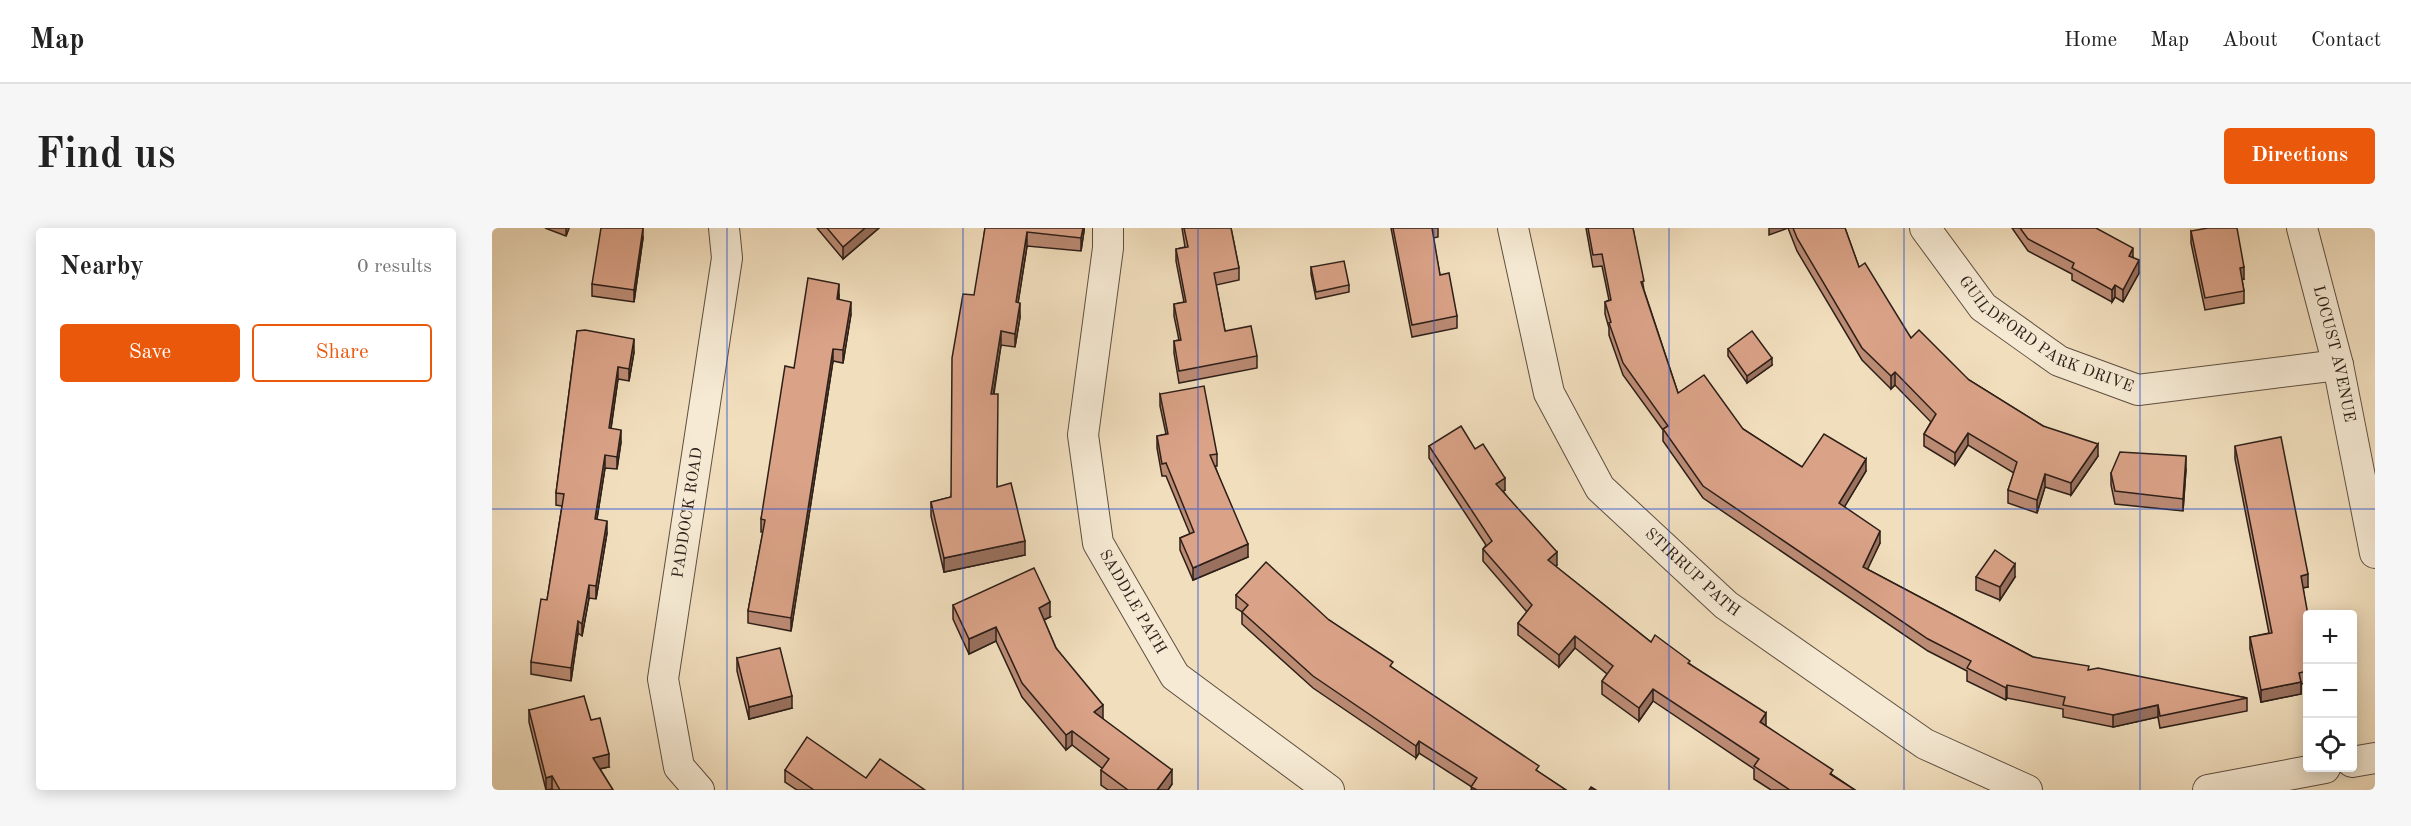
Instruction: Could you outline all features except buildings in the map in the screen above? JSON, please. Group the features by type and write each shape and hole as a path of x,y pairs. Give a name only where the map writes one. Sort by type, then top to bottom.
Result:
{"street":[{"name":"PADDOCK ROAD","path":"699,790 679,767 663,679 727,258 724,228"},
{"name":"SADDLE PATH","path":"1108,228 1108,248 1083,435 1098,543 1175,676 1329,790"},
{"name":"STIRRUP PATH","path":"1513,228 1549,393 1600,488 1726,605 1925,744 2027,790"},
{"name":"GUILDFORD PARK DRIVE","path":"1925,228 1983,307 2059,361 2138,390 2338,365"},
{"name":"LOCUST AVENUE","path":"2302,228 2338,365 2375,553"},
{"path":"2357,761 2375,758"},
{"path":"2208,790 2304,772"}]}
